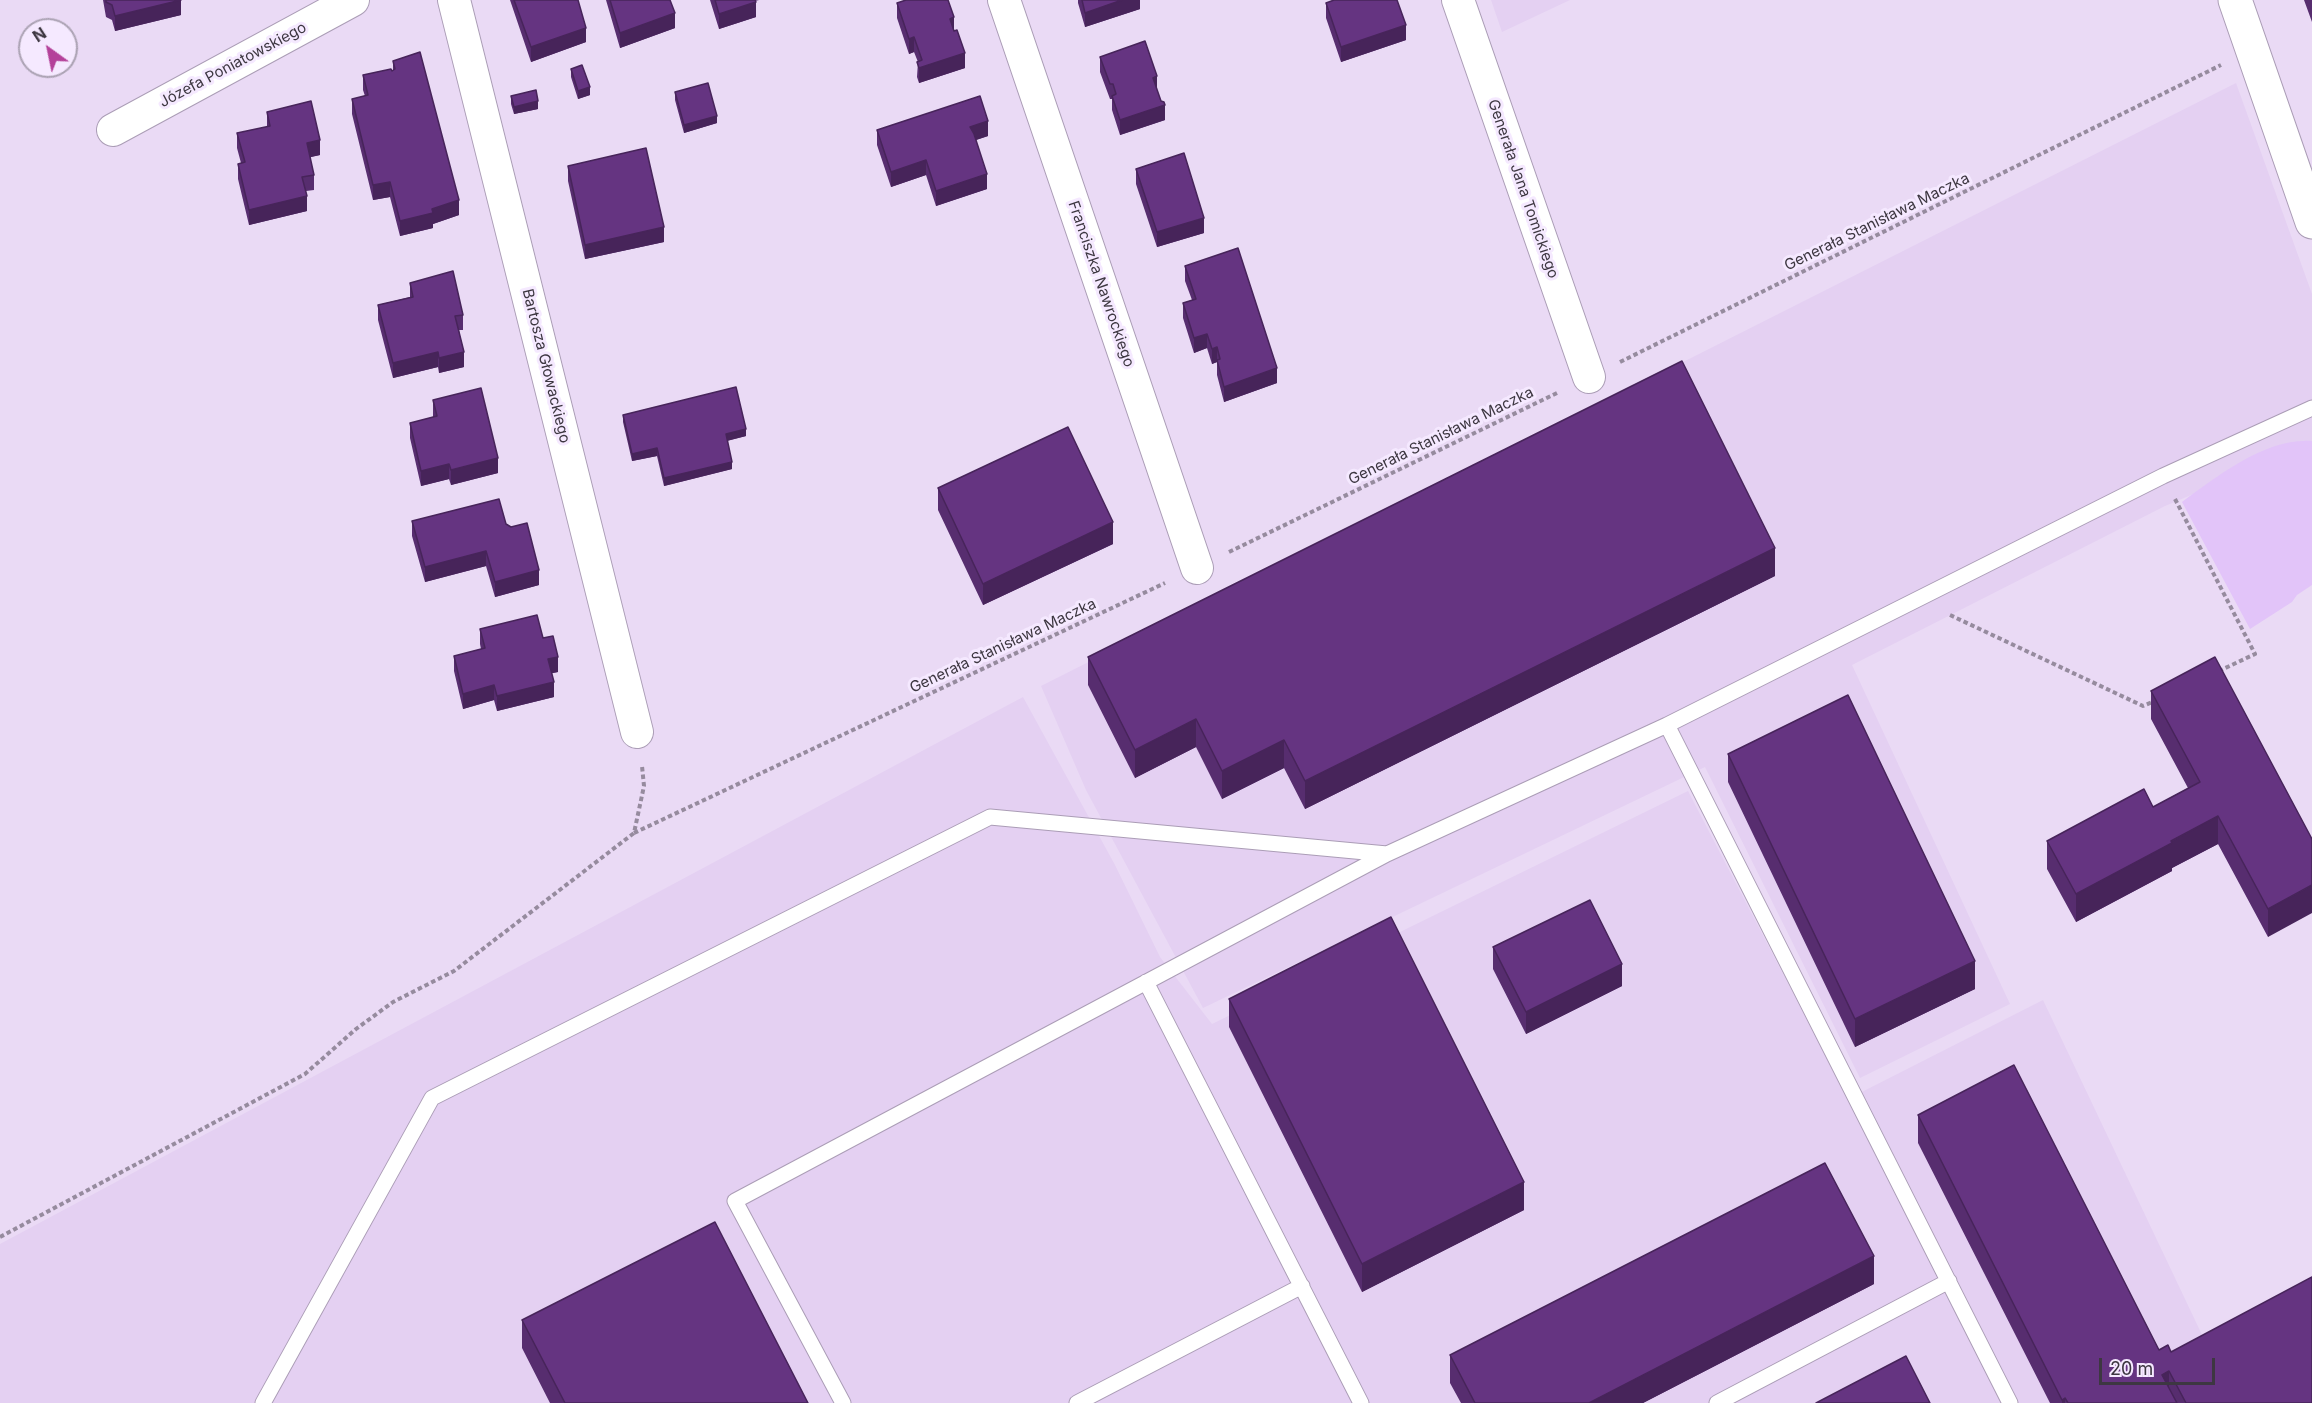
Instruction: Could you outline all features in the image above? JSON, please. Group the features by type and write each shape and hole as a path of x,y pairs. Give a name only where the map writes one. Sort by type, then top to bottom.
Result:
{"street":[{"name":"Józefa Poniatowskiego","path":"113,129 353,0"},
{"name":"Bartosza Głowackiego","path":"454,0 637,732"},
{"name":"Franciszka Nawrockiego","path":"1004,0 1197,568"},
{"name":"Generała Jana Tomickiego","path":"1458,0 1589,377"},
{"path":"2235,0 2312,222"}],"lane":[{"path":"843,1403 735,1201 1388,854 1667,725 2163,476 2312,408"},
{"path":"1667,725 2010,1403"},
{"path":"263,1403 432,1098 990,817 1388,854"},
{"path":"1146,982 1361,1403"},
{"path":"1717,1403 1949,1281"},
{"path":"1077,1403 1302,1286"}],"path":[{"name":"Generała Stanisława Maczka","path":"0,1237 305,1074 356,1029 393,1002 454,971 634,833 1197,568 2212,69 2253,52"},
{"path":"2163,476 2255,654 2214,673"},
{"path":"1917,599 2143,706 2163,697"},
{"path":"634,833 644,786 637,732"}],"shaded area":[{"path":"1491,0 1570,0 1502,32"},
{"path":"2236,83 2312,294 2312,444 2165,506 1852,665 2010,1004 1860,1078 1705,767 1203,1008 1086,790 1041,686"},
{"path":"2312,441 2312,585 2297,595 2292,602 2250,629 2182,502 2227,470 2260,452 2294,442"},
{"path":"1023,697 1115,865 1160,957 1212,1024 1688,791 1848,1099 2043,1000 2204,1339 2312,1403 0,1403 0,1244"}],"building":[{"path":"106,0 181,0 115,16 112,5"},
{"path":"514,0 578,0 586,28 531,47"},
{"path":"610,0 670,0 675,13 620,33"},
{"path":"715,0 755,0 756,2 719,14"},
{"path":"906,0 948,0 954,17 950,19 954,31 957,30 965,53 919,68 917,62 922,60 914,37 909,39 897,3"},
{"path":"1082,0 1122,0 1085,13"},
{"path":"1334,0 1397,0 1406,25 1341,47 1326,3"},
{"path":"1145,41 1157,76 1153,78 1161,101 1165,105 1120,120 1112,96 1116,94 1113,84 1110,84 1100,57"},
{"path":"420,52 459,200 432,209 433,213 400,221 390,182 373,185 352,99 368,95 363,75 391,69 392,71 395,69 393,61"},
{"path":"582,65 590,87 578,91 571,69"},
{"path":"708,83 717,116 684,125 675,92"},
{"path":"536,90 538,101 514,107 511,96"},
{"path":"980,96 988,121 970,127 987,174 936,191 926,160 891,172 877,130"},
{"path":"311,101 320,140 307,143 314,175 302,177 307,196 249,210 238,164 245,162 237,133 270,126 267,112"},
{"path":"646,148 664,227 585,245 568,166"},
{"path":"1184,153 1204,218 1157,232 1136,169"},
{"path":"1238,248 1277,368 1224,387 1217,360 1220,359 1217,347 1212,349 1207,334 1194,338 1183,303 1196,299 1185,266"},
{"path":"453,271 463,315 455,316 464,352 439,358 438,352 393,363 378,305 413,297 410,283"},
{"path":"1682,361 1775,548 1305,781 1284,740 1222,771 1196,719 1135,750 1088,657"},
{"path":"736,387 746,429 726,434 732,462 664,478 657,448 632,454 623,415"},
{"path":"481,388 498,458 451,470 449,464 421,471 410,423 437,416 433,400"},
{"path":"1068,427 1113,522 983,584 938,488"},
{"path":"499,499 506,524 511,527 527,523 539,570 495,582 486,551 425,567 412,521"},
{"path":"537,615 543,638 553,636 558,657 548,659 554,682 497,696 494,685 463,694 454,656 485,648 480,629"},
{"path":"2215,657 2312,839 2312,885 2268,909 2218,816 2076,894 2047,841 2144,789 2153,807 2200,782 2151,691"},
{"path":"1848,695 1975,961 1855,1019 1728,754"},
{"path":"1590,900 1622,964 1526,1012 1493,947"},
{"path":"1391,917 1524,1182 1362,1264 1229,999"},
{"path":"2014,1065 2159,1350 2168,1345 2171,1352 2312,1277 2312,1403 2186,1403 2169,1371 2162,1375 2177,1403 2068,1403 2065,1398 2062,1400 1918,1115"},
{"path":"1825,1163 1874,1256 1589,1403 1475,1403 1450,1355"},
{"path":"715,1222 808,1403 565,1403 522,1320"},
{"path":"1906,1356 1930,1403 1816,1403"}]}
